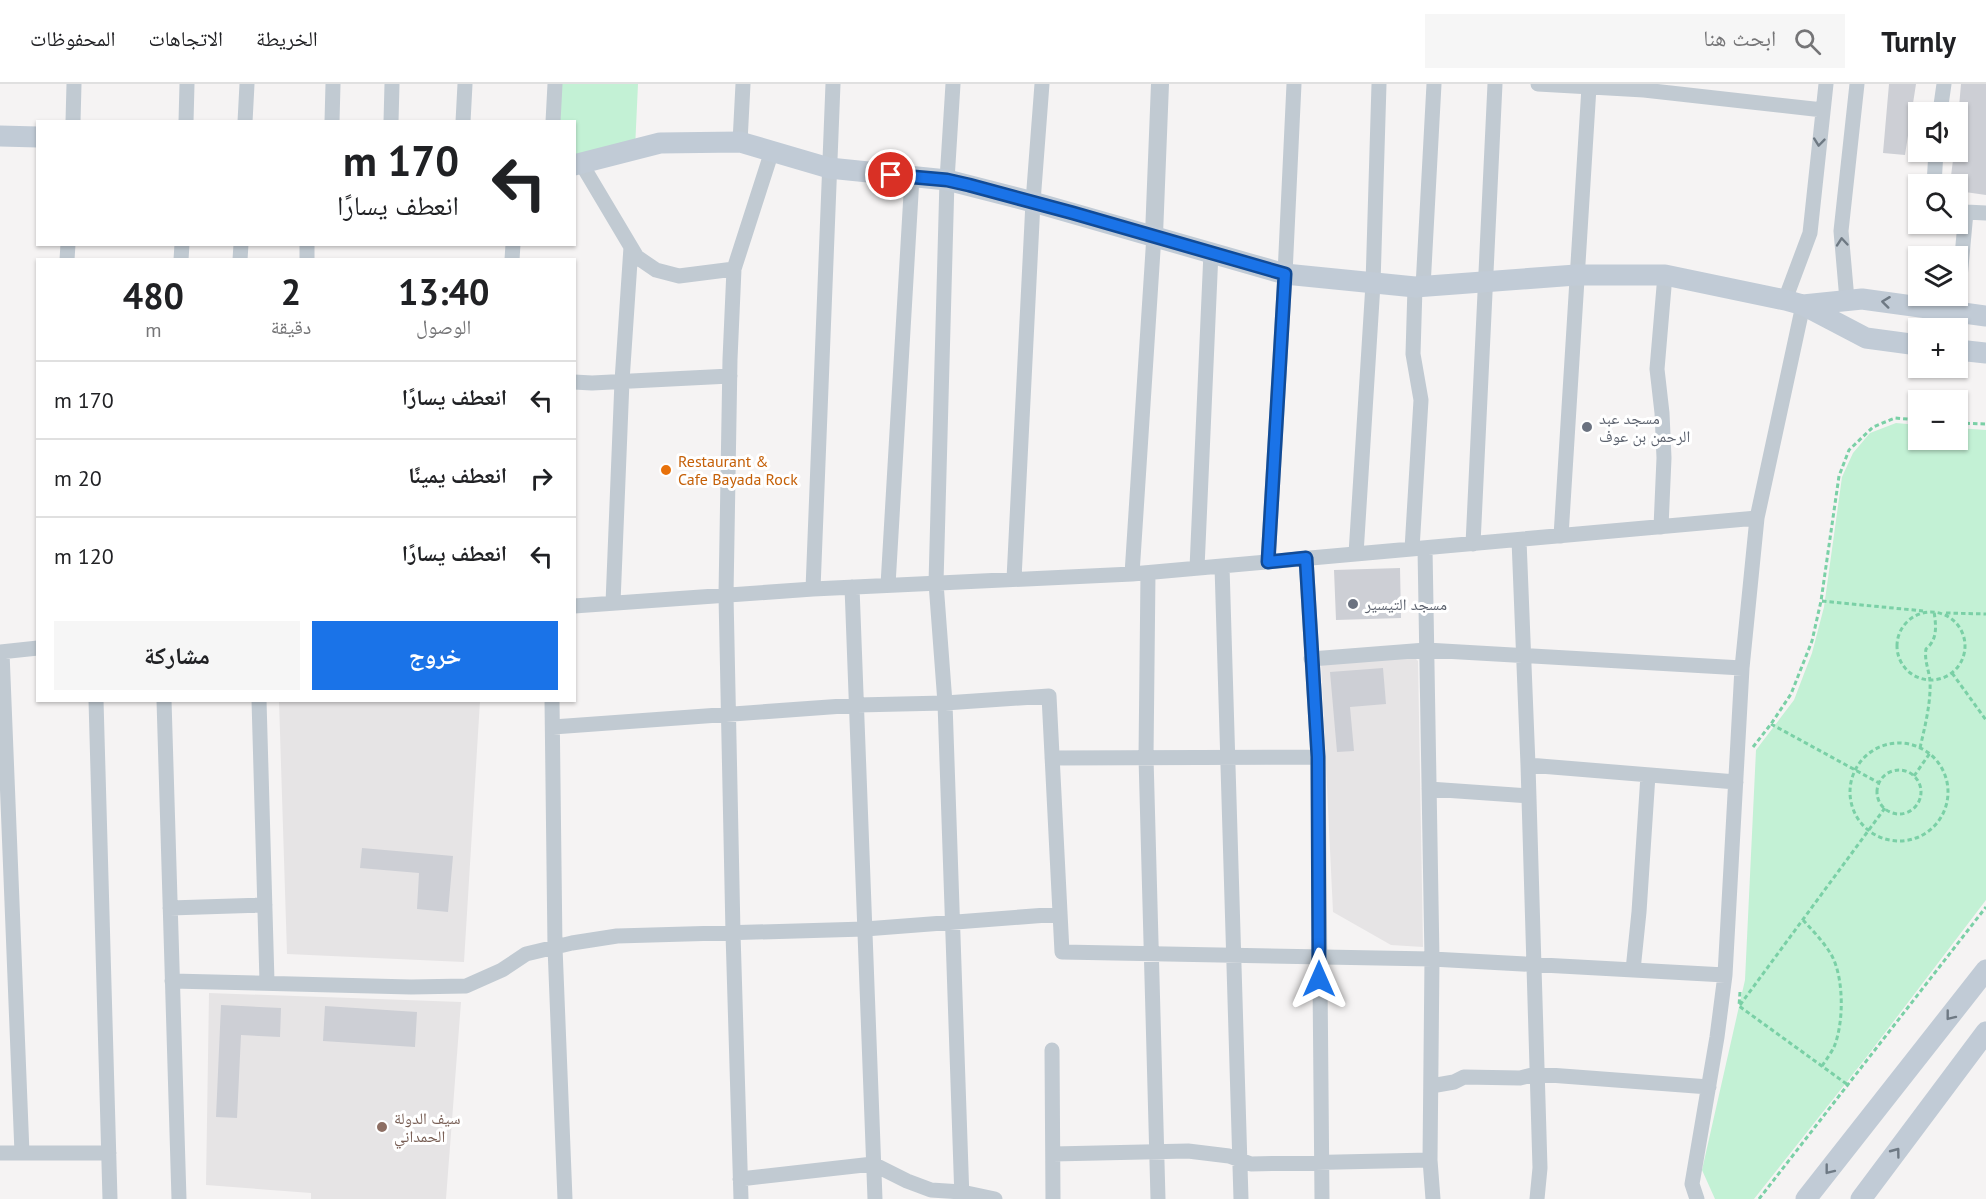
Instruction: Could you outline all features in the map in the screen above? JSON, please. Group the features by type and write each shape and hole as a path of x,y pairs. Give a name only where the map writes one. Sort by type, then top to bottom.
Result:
{"main road":[{"path":"0,136 36,137"},
{"path":"578,164 660,143 740,142 829,168 947,180 1033,202 1285,274 1419,287 1576,275 1665,274 1794,302 1866,338 1908,344"},
{"path":"1794,302 1862,299 1986,316"},
{"path":"1968,351 1986,353"},
{"path":"1806,1199 1986,970"},
{"path":"1860,1199 1986,1032"}],"street":[{"path":"73,120 74,84"},
{"path":"186,120 188,84"},
{"path":"245,120 247,84"},
{"path":"332,120 333,84"},
{"path":"391,120 392,84"},
{"path":"463,120 465,84"},
{"path":"553,120 555,84"},
{"path":"740,142 743,84"},
{"path":"813,589 833,84"},
{"path":"953,84 947,180 936,583 945,703 962,1195"},
{"path":"1014,579 1041,84"},
{"path":"1132,574 1154,236 1160,84"},
{"path":"1268,562 1294,84"},
{"path":"1356,554 1373,284 1379,84"},
{"path":"1433,1199 1430,1160 1432,959 1426,650 1418,548 1421,400 1413,354 1434,84"},
{"path":"1473,544 1495,84"},
{"path":"1538,84 1644,87 1823,110"},
{"path":"1697,1199 1692,1184 1725,975 1742,668 1757,518 1794,302 1810,233 1826,84"},
{"path":"1847,300 1841,231 1857,84"},
{"path":"1941,102 1944,84"},
{"path":"1561,536 1589,87"},
{"path":"741,1199 726,595 730,376 734,269 772,151"},
{"path":"578,164 637,257 656,270 679,276 734,269"},
{"path":"888,585 912,177"},
{"path":"1968,211 1986,213"},
{"path":"1957,311 1961,234"},
{"path":"614,603 622,381 631,247"},
{"path":"1197,568 1210,252"},
{"path":"1661,527 1664,458 1657,369 1665,274"},
{"path":"576,382 730,376"},
{"path":"576,606 813,589 1148,573 1757,518"},
{"path":"1519,540 1540,1168 1537,1199"},
{"path":"1306,558 1318,757 1322,1199"},
{"path":"1222,566 1241,1199"},
{"path":"1148,573 1146,757 1158,1199"},
{"path":"852,587 875,1199"},
{"path":"22,1153 1,652 36,648"},
{"path":"1311,659 1426,650 1742,668"},
{"path":"553,727 857,705 945,703 1049,696 1062,952 1432,959 1725,975"},
{"path":"96,702 110,1199"},
{"path":"164,702 179,1199"},
{"path":"259,702 267,982"},
{"path":"552,702 555,947 565,1199"},
{"path":"1052,758 1318,757"},
{"path":"1528,765 1736,782"},
{"path":"1633,970 1639,912 1647,775"},
{"path":"1429,789 1529,796"},
{"path":"170,908 265,905"},
{"path":"172,981 411,987 466,986 502,970 526,954 617,936 866,929 1060,914"},
{"path":"1052,1050 1053,1199"},
{"path":"1431,1086 1454,1082 1464,1077 1520,1078 1536,1074 1709,1087"},
{"path":"1053,1154 1188,1151 1229,1156 1251,1164 1430,1160"},
{"path":"0,1153 109,1153"},
{"path":"740,1179 873,1164 897,1177 931,1190 995,1199"}],"path":[{"path":"1751,749 1791,694 1812,641 1821,601 1839,476 1849,450 1873,427 1895,418 1908,419"},
{"path":"1968,423 1986,424"},
{"path":"1821,601 1934,611 1952,618 1964,635 1964,656 1959,666 1941,679 1918,678 1908,672 1896,652 1896,641 1907,621 1917,614 1928,611"},
{"path":"1920,747 1927,717 1930,680 1924,656 1936,632 1934,611"},
{"path":"1943,614 1986,614"},
{"path":"1952,673 1986,720"},
{"path":"1771,724 1879,783"},
{"path":"1906,743 1920,747 1930,753 1946,778 1948,794 1945,808 1938,822 1927,832 1913,839 1898,841 1882,837 1869,830 1860,821 1852,802 1851,782 1855,770 1876,748 1906,743"},
{"path":"1914,776 1930,753"},
{"path":"1895,770 1908,772 1914,776 1921,787 1916,806 1897,814 1885,808 1877,794 1879,783 1883,777 1895,770"},
{"path":"1720,1012 1739,1006 1885,808"},
{"path":"1759,1199 1986,907"},
{"path":"1803,920 1820,938 1833,958 1840,984 1841,1019 1834,1047 1822,1066"},
{"path":"1739,1006 1740,982"},
{"path":"1739,1006 1848,1085"}],"shaded area":[{"path":"1414,657 1418,661 1423,947 1391,945 1333,912 1321,662"},
{"path":"279,702 480,702 464,962 287,954"},
{"path":"209,993 461,1002 446,1199 311,1199 311,1193 206,1185"}],"green space":[{"path":"555,84 638,84 635,149 576,165 576,120 553,120"},
{"path":"1896,423 1908,424 1908,450 1968,450 1968,429 1986,430 1986,900 1754,1199 1715,1199 1702,1170 1745,980 1756,750 1794,700 1812,653 1824,607 1842,477 1853,453 1870,433"}],"building":[{"path":"1889,84 1916,84 1913,102 1908,102 1908,136 1905,155 1883,153"},
{"path":"1961,84 1986,84 1986,195 1968,192 1968,174 1951,174 1953,162 1968,162 1968,102 1959,102"},
{"path":"1400,568 1401,618 1336,620 1334,570"},
{"path":"1383,668 1386,704 1350,707 1354,751 1337,752 1330,672"},
{"path":"362,848 453,856 448,912 417,909 419,873 360,868"},
{"path":"221,1005 281,1008 280,1037 241,1035 237,1118 216,1117"},
{"path":"325,1006 417,1012 415,1047 323,1041"}],"place":[{"name":"مسجد عبد الرحمن بن عوف","path":"1587,427"},
{"name":"Restaurant & Cafe Bayada Rock","path":"666,470"},
{"name":"مسجد التيسير","path":"1353,604"},
{"name":"سيف الدولة الحمداني","path":"382,1127"}],"route":[{"path":"891,175 947,180 969,185 1285,274 1268,562 1306,558 1318,757 1319,979"}]}
